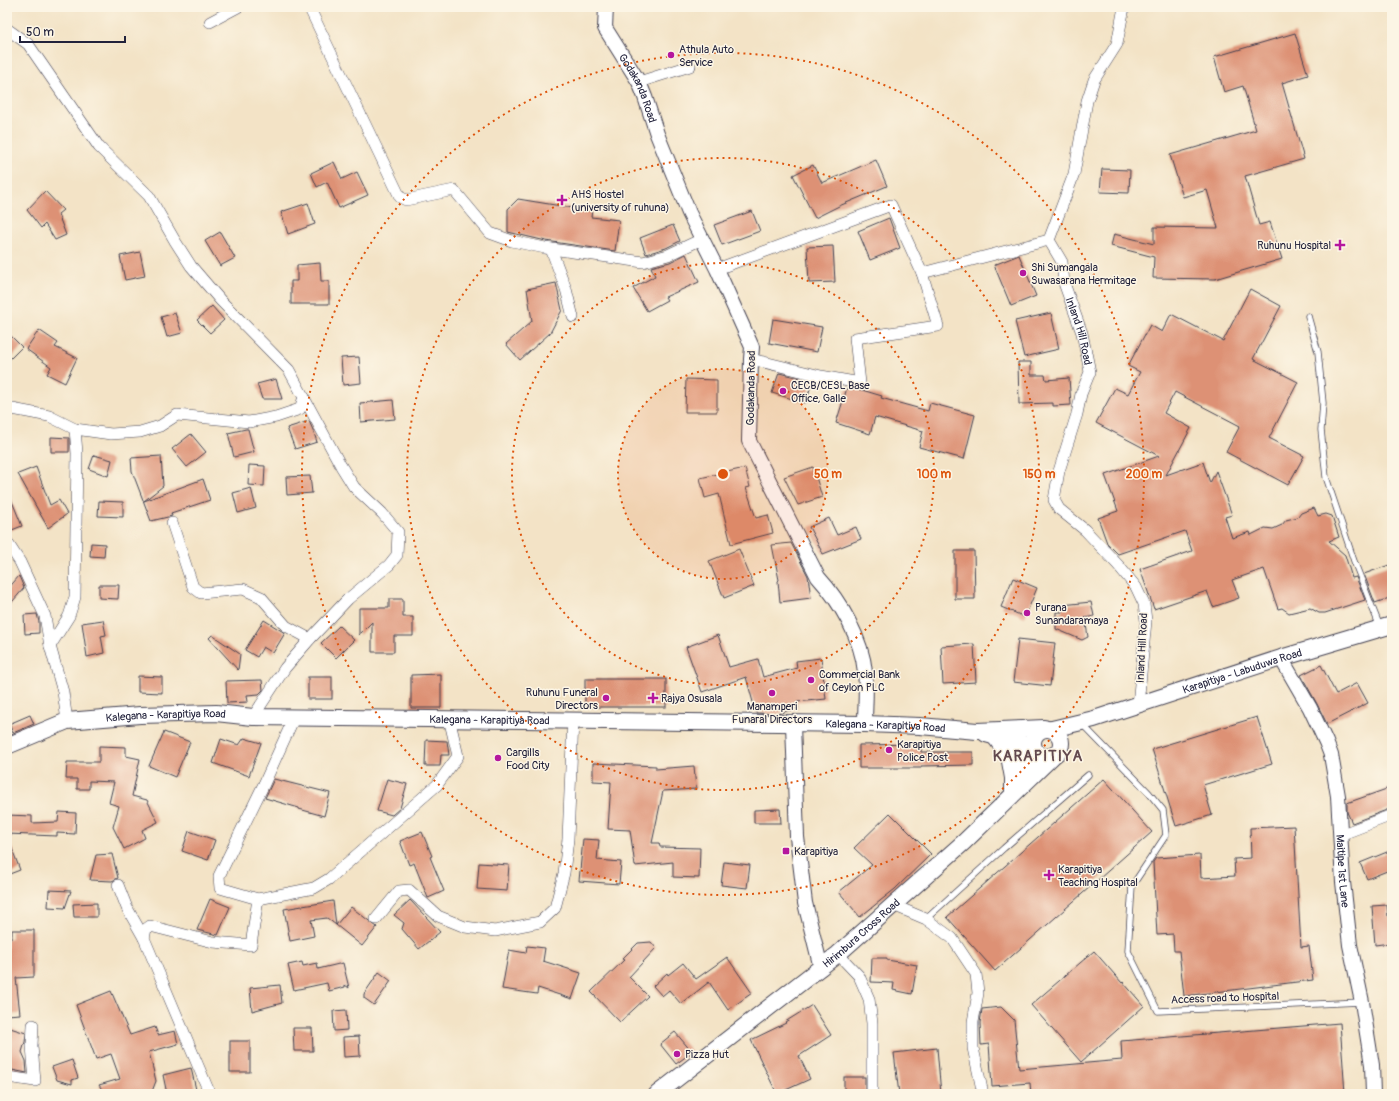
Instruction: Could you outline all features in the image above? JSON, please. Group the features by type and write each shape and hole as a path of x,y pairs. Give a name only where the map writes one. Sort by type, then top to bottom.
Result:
{"main road":[{"name":"Karapitiya - Labuduwa Road","path":"1048,729 1090,723 1138,705 1281,658 1386,627"},
{"name":"Kalegana - Karapitiya Road","path":"7,746 67,721 140,715 216,713 253,717 294,718 449,718 865,724 920,726 977,731 1048,729"},
{"name":"Karapitiya - Labuduwa Road","path":"1057,752 1090,723"},
{"path":"1011,794 1033,747 1035,735 1048,729 1060,736 1057,752 1041,756 1033,747"},
{"name":"Kalegana - Karapitiya Road","path":"977,731 1033,747"},
{"path":"995,737 1009,756 1013,778 1011,794"},
{"name":"Hirimbura Cross Road","path":"662,1092 838,954 964,842 1011,794 1057,752"}],"street":[{"path":"210,22 238,7"},
{"path":"309,7 400,197 406,200 454,190 490,233 512,241 643,262 668,255 702,239"},
{"name":"Godakanda Road","path":"606,7 605,28 639,82 657,134 689,213 717,268 752,346 749,441 818,577 828,587 860,645 865,672 865,724"},
{"path":"922,273 1049,240 1074,174 1087,101 1094,80 1117,44 1124,7"},
{"path":"7,29 28,44 100,147 149,196 174,241 191,266 221,301 289,370 354,487 382,513 398,532 397,554 390,565 348,600 310,639 285,668 253,717"},
{"path":"639,82 690,66"},
{"path":"717,268 891,205 922,273 938,326 855,338 860,383 821,376 751,359"},
{"name":"Inland Hill Road","path":"1049,240 1062,262 1064,283 1082,333 1090,372 1081,394 1077,414 1058,471 1054,500 1058,509 1085,530 1118,566 1136,587 1144,604 1146,621 1138,705"},
{"path":"552,248 566,289 573,317"},
{"path":"7,408 49,416 74,429 111,434 140,432 160,426 177,415 249,422 276,417 300,409 304,397"},
{"path":"50,646 69,616 75,597 77,453 74,429"},
{"path":"172,523 193,587 201,593 243,589 261,597 286,626 310,639"},
{"path":"7,542 20,562 45,616 50,646 63,692 67,721"},
{"name":"Maitipe 1st Lane","path":"1281,658 1310,708 1331,756 1338,796 1343,882 1350,945 1362,1002 1372,1065 1373,1094"},
{"path":"294,718 264,784 219,876 220,888 258,899 314,888 329,879 438,785 458,756 449,718"},
{"path":"376,919 399,891 409,890 438,916 465,927 495,931 540,922 555,908 564,873 568,839 573,720"},
{"path":"792,724 797,838 805,903 820,968"},
{"path":"1340,835 1392,814"},
{"path":"118,885 127,908 144,938 210,1094"},
{"path":"144,938 146,929 150,926 213,942 251,945 258,899"},
{"path":"893,906 926,919 952,938 976,974 978,993 972,1022 973,1048 983,1094"},
{"path":"838,954 859,976 868,999 872,1023 872,1094"},
{"path":"7,1077 35,1081 32,1046 34,1025"}],"lane":[{"path":"1308,316 1318,352 1323,403 1321,430 1326,477 1354,561 1386,627"},
{"name":"Access road to Hospital","path":"1090,723 1163,810 1166,835 1132,886 1128,951 1158,1011 1362,1002"},
{"path":"926,919 1004,848 1088,775"}],"building":[{"path":"1295,33 1308,75 1282,83 1304,159 1245,176 1259,225 1270,222 1282,259 1215,279 1153,278 1154,257 1111,246 1114,234 1154,244 1154,227 1218,228 1207,190 1183,197 1170,155 1256,130 1243,86 1224,92 1214,57"},
{"path":"876,160 887,186 839,206 815,218 793,175 813,165 822,183"},
{"path":"334,162 342,179 357,172 368,195 339,208 327,182 317,187 311,173"},
{"path":"1102,169 1130,170 1129,193 1100,192"},
{"path":"45,191 63,210 58,214 66,235 55,240 45,224 41,228 27,210"},
{"path":"518,199 592,211 591,217 619,220 615,251 546,241 508,232 508,209"},
{"path":"308,203 315,224 288,234 281,212"},
{"path":"752,211 760,231 722,245 714,225"},
{"path":"889,218 900,248 870,260 858,231"},
{"path":"673,225 680,241 666,248 646,254 640,238"},
{"path":"220,232 235,258 220,266 205,241"},
{"path":"833,246 835,282 809,283 807,247"},
{"path":"140,252 145,276 125,280 120,256"},
{"path":"686,254 699,282 665,297 667,300 647,311 633,288 655,276 651,267 670,262"},
{"path":"1019,255 1036,296 1011,306 994,265"},
{"path":"320,263 321,281 329,281 329,304 291,304 291,281 297,281 297,265"},
{"path":"556,283 562,310 550,333 520,360 506,344 532,321 527,289"},
{"path":"1250,289 1281,306 1253,359 1298,382 1269,438 1304,456 1288,485 1226,452 1240,426 1175,392 1164,413 1191,428 1166,475 1203,462 1210,483 1216,471 1232,515 1225,517 1232,538 1250,532 1251,535 1265,528 1273,529 1282,525 1286,520 1298,517 1301,513 1314,508 1318,516 1326,514 1332,516 1339,537 1329,541 1345,555 1352,578 1356,577 1365,600 1325,613 1319,613 1310,608 1289,613 1282,608 1278,609 1264,569 1232,580 1239,598 1213,607 1207,591 1154,609 1140,569 1192,551 1185,531 1118,554 1107,543 1098,518 1118,511 1105,475 1159,456 1096,423 1115,388 1128,394 1140,372 1128,366 1150,325 1162,332 1171,314 1223,341"},
{"path":"212,306 224,320 210,333 197,320"},
{"path":"175,313 182,333 167,337 161,317"},
{"path":"1051,313 1059,349 1024,357 1015,321"},
{"path":"773,319 822,327 817,352 769,343"},
{"path":"39,330 58,343 55,347 77,358 65,383 47,374 51,367 26,349"},
{"path":"7,332 22,347 7,362"},
{"path":"359,357 361,383 343,385 341,358"},
{"path":"1018,362 1031,362 1031,375 1045,375 1046,380 1069,378 1071,405 1053,406 1053,403 1019,404"},
{"path":"779,373 812,381 806,403 772,393"},
{"path":"276,379 282,399 262,399 257,384"},
{"path":"686,379 717,380 717,412 685,412"},
{"path":"847,388 862,390 882,396 881,398 928,411 930,403 975,415 964,459 919,447 923,431 875,417 870,434 836,423"},
{"path":"393,400 395,419 361,422 360,403"},
{"path":"309,421 317,442 295,449 287,428"},
{"path":"248,429 254,452 234,457 228,433"},
{"path":"191,434 206,452 187,467 172,449"},
{"path":"51,437 69,438 69,452 51,452"},
{"path":"94,455 112,460 108,476 89,469"},
{"path":"161,456 163,486 144,501 203,479 210,500 171,513 172,516 151,521 132,471 131,458"},
{"path":"249,465 265,466 264,486 248,485"},
{"path":"36,467 50,505 59,500 67,514 48,528 18,474"},
{"path":"813,467 822,497 798,505 784,477"},
{"path":"745,468 750,487 746,488 756,518 768,515 773,533 731,544 719,494 705,498 700,478"},
{"path":"310,476 312,493 287,495 286,477"},
{"path":"251,488 256,508 238,513 233,493"},
{"path":"7,489 22,526 7,532"},
{"path":"99,501 123,502 123,517 98,516"},
{"path":"829,518 837,535 856,527 861,539 823,554 809,527"},
{"path":"91,543 105,544 104,557 90,556"},
{"path":"791,543 808,576 811,598 780,602 779,580 772,545"},
{"path":"739,549 754,586 724,598 709,561"},
{"path":"955,551 974,551 975,599 955,599"},
{"path":"1392,564 1392,597 1375,603 1364,574"},
{"path":"19,576 24,588 7,608 7,590"},
{"path":"1013,578 1037,588 1025,617 1001,607"},
{"path":"99,585 119,585 118,599 99,598"},
{"path":"389,599 403,599 403,617 413,617 413,636 394,636 394,652 372,652 372,622 359,635 359,608 389,608"},
{"path":"1091,602 1094,616 1085,618 1088,637 1082,640 1056,629 1056,612 1062,612 1062,605"},
{"path":"37,614 39,633 25,634 24,615"},
{"path":"103,620 106,635 101,636 104,653 87,657 82,623"},
{"path":"264,620 285,633 273,653 263,647 257,657 245,650"},
{"path":"339,626 354,640 336,658 321,643"},
{"path":"212,635 240,654 238,670 209,638"},
{"path":"718,635 729,667 758,659 763,677 797,668 796,661 821,658 826,699 797,702 798,708 777,714 756,713 746,677 702,692 686,647"},
{"path":"1018,639 1055,643 1050,686 1013,682"},
{"path":"974,644 976,682 943,684 941,646"},
{"path":"1321,665 1336,694 1357,683 1368,703 1327,724 1301,675"},
{"path":"441,674 441,708 411,708 411,675"},
{"path":"138,676 162,677 162,693 138,692"},
{"path":"308,677 332,677 332,699 308,699"},
{"path":"585,679 666,679 666,707 585,707"},
{"path":"262,680 263,690 259,694 247,695 248,702 227,703 226,681"},
{"path":"30,715 34,724 13,733 9,724"},
{"path":"1257,717 1272,764 1203,785 1212,815 1176,826 1152,749"},
{"path":"164,732 190,742 175,777 149,766"},
{"path":"244,738 261,743 249,776 213,763 221,739 239,745"},
{"path":"426,740 447,741 449,755 441,755 440,766 425,766"},
{"path":"921,744 921,752 973,752 973,765 921,766 921,768 859,768 859,745"},
{"path":"99,746 126,747 126,756 140,759 132,796 147,800 158,822 142,830 145,838 124,849 113,827 119,806 109,803 114,782 89,781 89,789 77,789 77,779 66,779 67,762 99,762"},
{"path":"593,763 656,766 656,769 694,766 696,789 663,791 652,843 659,843 660,847 700,848 699,878 673,877 673,862 635,866 630,830 608,829 611,782 593,781"},
{"path":"274,779 330,793 324,816 265,798"},
{"path":"387,779 407,784 400,808 392,815 377,811"},
{"name":"Karapitiya Teaching Hospital","path":"1104,779 1152,832 995,971 947,917"},
{"path":"1392,787 1392,808 1352,823 1347,812 1347,803"},
{"path":"780,809 781,823 754,823 754,810"},
{"path":"59,812 76,813 75,834 57,833 57,836 7,834 7,815 32,816 32,823 58,822"},
{"path":"890,813 931,854 895,889 860,917 839,892 872,865 854,848"},
{"path":"1294,826 1301,947 1309,946 1313,980 1184,996 1179,951 1174,951 1173,934 1157,935 1153,862 1156,858 1200,855 1201,878 1235,876 1234,859 1251,858 1250,828"},
{"path":"189,831 215,840 208,860 182,851"},
{"path":"422,832 432,856 430,857 444,891 428,898 414,863 409,865 400,841"},
{"path":"8,838 20,870 7,875 7,839"},
{"path":"583,839 599,840 597,860 621,862 619,884 579,881"},
{"path":"1392,850 1392,869 1367,879 1360,863"},
{"path":"112,854 118,878 112,881 90,880 96,855"},
{"path":"724,862 750,865 747,888 721,885"},
{"path":"479,863 509,865 507,891 477,889"},
{"path":"49,890 71,891 65,908 48,907"},
{"path":"210,899 230,907 218,935 197,930"},
{"path":"410,900 440,932 419,949 402,929 404,923 394,915"},
{"path":"333,901 336,925 327,918 311,920 314,936 290,941 284,909"},
{"path":"97,903 97,917 74,917 73,904"},
{"path":"1387,905 1388,916 1392,916 1392,934 1390,935 1390,943 1375,945 1372,906"},
{"path":"351,907 377,927 362,946 336,925"},
{"path":"12,930 34,930 34,977 16,978 20,1014 7,1015 7,939 12,938"},
{"path":"651,942 656,948 629,977 648,996 620,1022 591,992 624,960 622,959 638,943"},
{"path":"527,946 545,948 543,961 581,973 572,999 538,988 537,994 502,989 509,950 526,953"},
{"path":"1094,951 1144,1006 1081,1062 1031,1005"},
{"path":"727,957 752,993 728,1010 709,982 681,1004 669,990 662,996 653,986 667,973 668,975 683,963 696,979"},
{"path":"872,958 887,958 887,960 917,965 912,994 893,990 894,983 871,982"},
{"path":"302,962 303,966 317,963 318,969 343,963 349,988 345,985 345,987 329,991 327,983 294,990 288,965"},
{"path":"379,972 391,981 374,1005 364,998 364,994"},
{"path":"280,985 282,1003 252,1011 250,988"},
{"path":"111,991 130,1035 155,1027 158,1035 175,1031 178,1044 149,1052 156,1081 151,1094 105,1094 99,1085 120,1079 111,1054 96,1059 76,1005"},
{"path":"812,1005 831,1035 799,1056 810,1079 777,1094 751,1040 786,1023 785,1022"},
{"path":"1001,1007 1014,1020 1019,1069 1122,1060 1121,1041 1340,1023 1345,1094 1102,1094 1102,1090 1059,1094 1031,1094 1030,1083 992,1086 989,1044 981,1045 980,1023 982,1009"},
{"path":"346,1010 347,1030 334,1031 333,1011"},
{"path":"7,1027 26,1033 22,1052 26,1061 27,1073 7,1069 9,1048 7,1047"},
{"path":"293,1028 312,1028 313,1051 294,1051"},
{"path":"675,1032 692,1052 676,1064 660,1044"},
{"path":"359,1036 360,1056 344,1057 343,1037"},
{"path":"230,1041 250,1041 250,1072 230,1072"},
{"path":"937,1048 941,1094 899,1094 894,1053"},
{"path":"72,1060 78,1078 72,1080 72,1084 57,1080 52,1067"},
{"path":"191,1068 197,1094 167,1094 163,1075"},
{"path":"844,1077 865,1077 865,1094 844,1094"}],"place":[{"name":"Athula Auto Service","path":"671,55"},
{"name":"AHS Hostel (university of ruhuna)","path":"562,200"},
{"name":"Ruhunu Hospital","path":"1340,245"},
{"name":"Shi Sumangala Suwasarana Hermitage","path":"1023,273"},
{"name":"CECB/CESL Base Office, Galle","path":"783,391"},
{"name":"Purana Sunandaramaya","path":"1027,613"},
{"name":"Commercial Bank of Ceylon PLC","path":"811,680"},
{"name":"Manamperi Funaral Directors","path":"772,693"},
{"name":"Ruhunu Funeral Directors","path":"606,698"},
{"name":"Rajya Osusala","path":"653,698"},
{"name":"Karapitiya Police Post","path":"889,750"},
{"name":"Cargills Food City","path":"498,758"},
{"name":"Karapitiya","path":"786,851"},
{"name":"Karapitiya Teaching Hospital","path":"1049,875"},
{"name":"Pizza Hut","path":"677,1054"}],"district":[{"name":"KARAPITIYA","path":"1038,756"}]}
